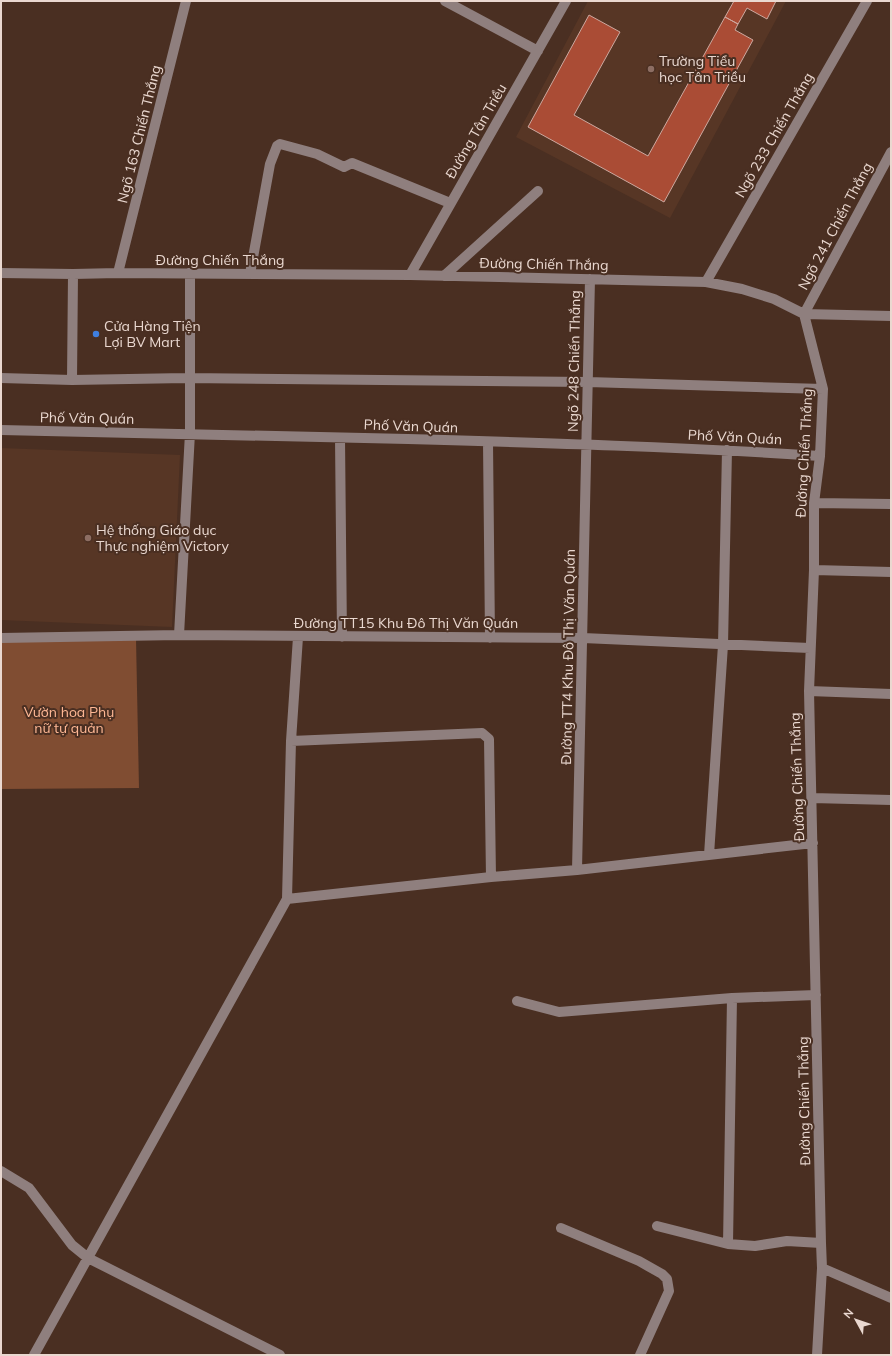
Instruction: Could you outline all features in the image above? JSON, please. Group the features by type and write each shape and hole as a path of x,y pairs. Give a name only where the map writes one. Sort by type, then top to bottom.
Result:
{"street":[{"name":"Ngõ 163 Chiến Thắng","path":"118,273 186,1"},
{"path":"445,1 538,51"},
{"name":"Đường Tân Triều","path":"410,275 566,1"},
{"name":"Ngõ 233 Chiến Thắng","path":"706,282 866,1"},
{"path":"250,274 270,164 277,146 280,144 294,146 317,154 344,167 352,163 450,203"},
{"name":"Ngõ 241 Chiến Thắng","path":"804,314 891,152"},
{"path":"444,276 538,191"},
{"name":"Đường Chiến Thắng","path":"1,273 410,275 706,282 742,289 774,299 804,314 823,389 820,456 814,503 814,570 809,691 822,1268 817,1355"},
{"path":"72,380 73,274"},
{"path":"178,635 190,434 190,274"},
{"name":"Ngõ 248 Chiến Thắng","path":"586,445 590,279"},
{"path":"804,314 891,316"},
{"path":"1,378 72,380 190,378 588,382 823,389"},
{"name":"Phố Văn Quán","path":"1,430 586,445 727,450 820,456"},
{"path":"340,438 342,637"},
{"path":"488,442 490,638"},
{"name":"Đường TT4 Khu Đô Thị Văn Quán","path":"577,870 586,445"},
{"path":"709,855 723,645 727,450"},
{"path":"814,503 891,504"},
{"path":"814,570 891,572"},
{"name":"Đường TT15 Khu Đô Thị Văn Quán","path":"1,638 178,635 582,638 810,648"},
{"path":"34,1355 287,899 291,741 298,637"},
{"path":"809,691 891,694"},
{"path":"291,741 482,733 489,739 491,877"},
{"path":"812,798 891,800"},
{"path":"287,899 491,877 577,870 813,843"},
{"path":"517,1001 559,1012 732,998 816,996"},
{"path":"728,1244 732,998"},
{"path":"1,1171 29,1188 72,1245 88,1258 280,1355"},
{"path":"657,1226 728,1244 755,1246 787,1241 821,1243"},
{"path":"561,1228 639,1261 662,1274 667,1279 669,1291 640,1355"},
{"path":"822,1268 891,1298"}],"shaded area":[{"name":"Trường Tiểu học Tân Triều","path":"588,1 786,1 670,218 516,137"},
{"name":"Hệ thống Giáo dục Thực nghiệm Victory","path":"1,448 180,455 172,627 1,620"}],"green space":[{"name":"Vườn hoa Phụ nữ tự quản","path":"136,639 139,788 1,789 1,642"}],"building":[{"path":"734,1 776,1 767,19 747,8 738,24 725,17"},
{"path":"589,15 620,32 574,115 648,156 725,17 738,24 735,30 753,40 664,202 528,127"}],"place":[{"name":"Trường Tiểu học Tân Triều","path":"651,69"},
{"name":"Cửa Hàng Tiện Lợi BV Mart","path":"96,334"},
{"name":"Hệ thống Giáo dục Thực nghiệm Victory","path":"88,538"}]}
